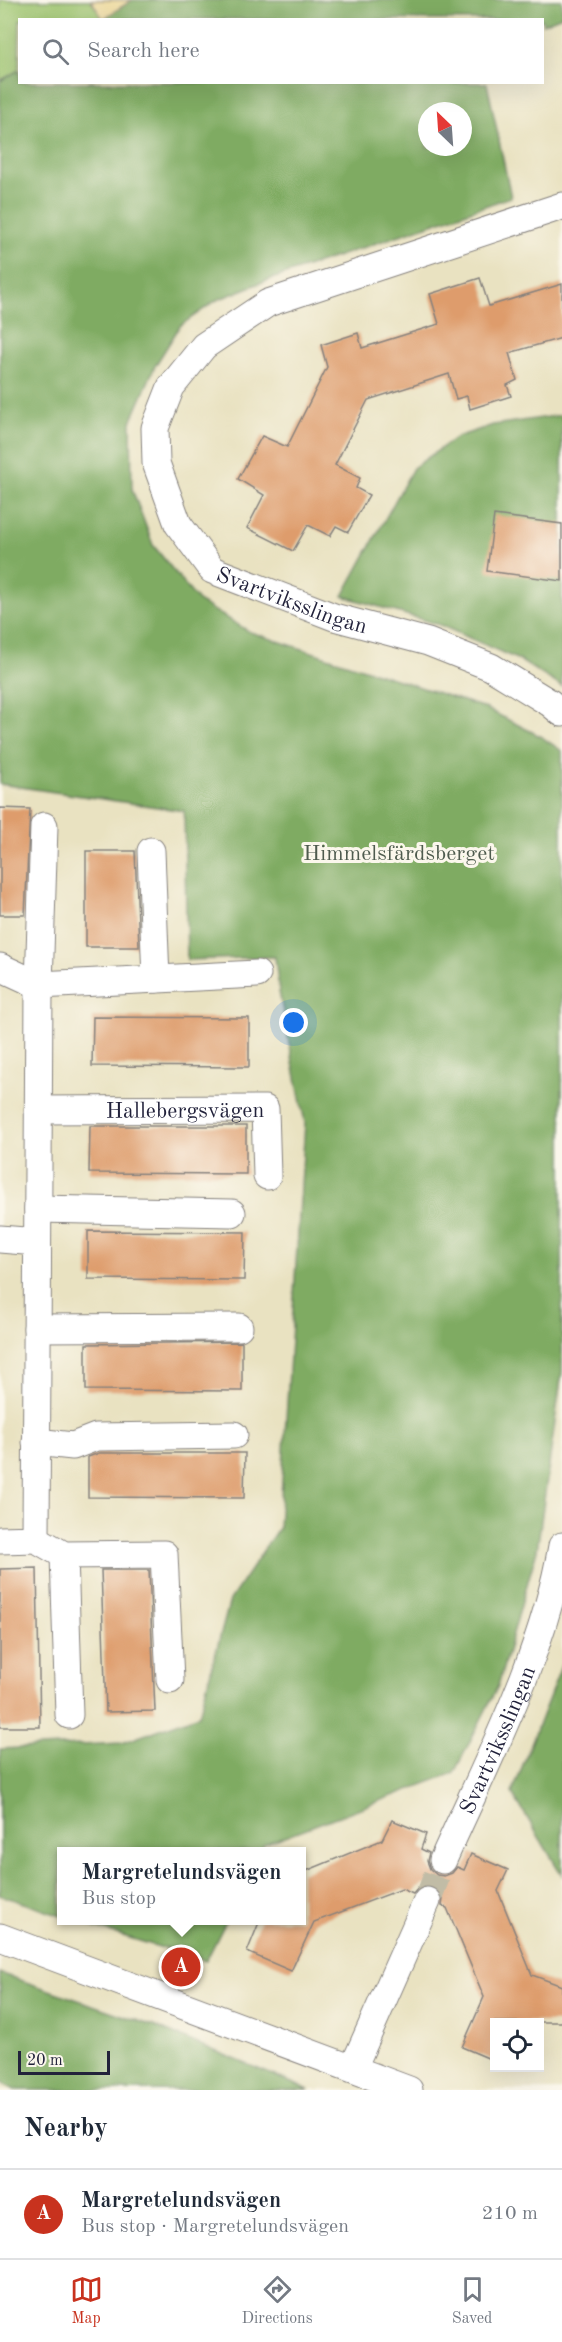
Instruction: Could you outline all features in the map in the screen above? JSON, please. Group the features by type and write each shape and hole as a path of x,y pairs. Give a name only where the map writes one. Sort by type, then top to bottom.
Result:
{"street":[{"name":"Svartviksslingan","path":"562,206 268,303 204,346 171,387 155,428 156,463 178,524 212,570 334,617 428,642 491,667 550,703 562,713"},
{"path":"36,1539 39,985 44,826"},
{"path":"151,852 156,979"},
{"path":"0,967 39,985 256,974"},
{"name":"Hallebergsvägen","path":"38,1110 265,1109 267,1176"},
{"path":"38,1209 232,1213"},
{"path":"0,1239 37,1242"},
{"path":"37,1328 239,1327"},
{"path":"36,1442 73,1446 96,1437 234,1436"},
{"path":"0,1540 36,1539 64,1555 164,1554 170,1680"},
{"name":"Svartviksslingan","path":"443,1860 512,1705 539,1635 558,1570 562,1546"},
{"path":"64,1555 69,1715"},
{"path":"354,2067 427,1900"},
{"path":"0,1937 354,2067 409,2090"}],"green space":[{"path":"0,0 91,0 102,18 18,18 18,71 0,81"},
{"path":"132,0 562,0 562,16 544,24 544,18 104,18"},
{"name":"Himmelsfärdsberget","path":"18,71 18,84 487,84 511,197 260,283 217,300 180,326 155,366 131,422 132,489 153,545 198,601 250,632 485,708 540,736 562,751 562,1372 537,1550 498,1686 454,1773 264,1844 262,1847 57,1847 57,1915 0,1895 0,1749 122,1743 199,1715 230,1600 279,1527 305,1123 279,992 275,957 187,960 184,811 0,784 0,81"},
{"path":"562,415 562,687 519,660 440,625 343,596 413,468 457,437 493,425"},
{"path":"562,1664 562,1875 512,1793"},
{"path":"86,1925 224,1925 206,1961"},
{"path":"0,1973 162,2029 309,2090 16,2090 0,2082"}],"sand":[{"path":"91,0 132,0 105,18"}],"building":[{"path":"480,278 489,306 562,284 562,338 509,353 517,380 507,385 511,396 470,409 467,396 456,399 449,374 368,400 335,465 360,478 356,488 369,495 348,532 336,526 330,536 308,525 293,551 247,528 264,495 238,479 262,436 287,447 327,367 321,345 358,333 362,348 439,324 430,294"},
{"path":"494,515 562,524 562,581 487,571"},
{"path":"0,808 30,809 25,915 0,915"},
{"path":"86,851 135,851 139,947 86,947"},
{"path":"93,1017 249,1018 249,1067 92,1066"},
{"path":"90,1126 246,1126 246,1174 89,1173"},
{"path":"88,1231 245,1232 244,1280 88,1279"},
{"path":"242,1342 242,1391 86,1390 86,1344"},
{"path":"99,1453 245,1453 244,1498 88,1497 88,1457"},
{"path":"37,1568 40,1727 0,1727 0,1569"},
{"path":"101,1570 149,1570 155,1711 106,1712"},
{"path":"392,1820 426,1834 421,1849 429,1853 427,1861 430,1869 437,1875 444,1876 452,1873 457,1867 464,1870 471,1854 508,1870 498,1891 532,1975 562,1986 562,2022 544,2022 544,2018 490,2018 490,2059 462,2047 484,1997 447,1908 442,1906 443,1899 440,1892 433,1886 425,1885 413,1894 402,1889 314,1922 291,1971 247,1952 258,1925 306,1925 306,1871 382,1840"}],"tunnel":[{"path":"427,1901 443,1860"}],"place":[{"name":"Margretelundsvägen","path":"181,1967"}]}
